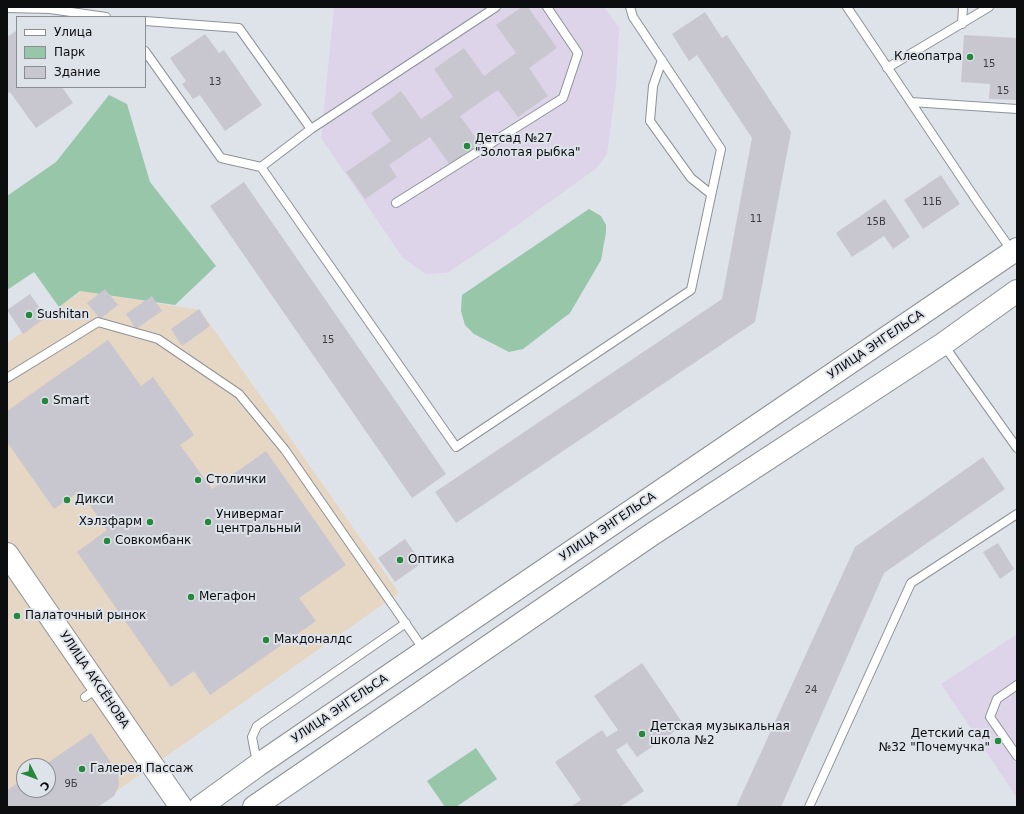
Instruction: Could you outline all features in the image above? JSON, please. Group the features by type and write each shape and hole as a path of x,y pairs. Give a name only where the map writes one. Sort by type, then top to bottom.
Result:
{"main road":[{"name":"УЛИЦА ЭНГЕЛЬСА","path":"200,807 258,765 1015,250"},
{"path":"254,807 651,535 943,344 1017,291"},
{"name":"УЛИЦА АКСЁНОВА","path":"7,554 92,692 180,807"}],"lane":[{"path":"261,167 311,129 496,7"},
{"path":"396,203 562,98 578,53 547,7"},
{"path":"146,52 221,158 261,167 456,447 691,290 721,149 633,17 630,7"},
{"path":"847,7 911,102 1015,250"},
{"path":"962,24 963,7"},
{"path":"888,68 989,7"},
{"path":"7,8 50,9 99,16"},
{"path":"50,9 55,16"},
{"path":"146,21 239,28 311,129"},
{"path":"662,60 652,86 650,121 691,178 711,194"},
{"path":"911,102 1017,109"},
{"path":"7,378 98,322 158,339 239,394 285,450 425,651"},
{"path":"943,344 1017,448"},
{"path":"809,807 911,583 1017,514"},
{"path":"258,765 252,737 257,726 406,623"},
{"path":"1017,685 997,699 990,717 1017,756"}],"shaded area":[{"name":"Детсад №27 \"Золотая рыбка\"","path":"334,7 604,7 619,27 616,87 607,154 597,168 494,242 447,273 426,274 403,258 321,138"},
{"path":"82,291 200,310 399,593 94,807 7,807 7,343"},
{"name":"Детский сад №32 \"Почемучка\"","path":"1017,634 1017,798 941,684"}],"green space":[{"path":"109,95 127,104 150,182 216,266 175,305 80,291 59,307 34,272 7,290 7,196 56,162"},
{"path":"589,209 601,216 606,225 601,260 570,313 523,349 509,352 474,334 465,325 461,311 462,295"},
{"path":"476,748 497,779 456,807 445,807 427,781"}],"building":[{"path":"522,7 528,7 557,48 529,68 548,96 518,117 498,90 460,116 480,144 450,165 430,137 389,165 397,177 365,199 346,172 391,141 371,113 401,91 421,119 453,97 434,69 464,48 484,76 516,53 496,25"},
{"path":"705,12 722,38 727,35 791,132 755,322 456,523 435,492 722,299 752,138 697,55 689,61 672,34"},
{"path":"16,31 16,88 63,88 73,103 36,128 10,92 7,94 7,37"},
{"path":"205,34 219,53 224,50 262,105 225,131 200,95 193,99 182,84 186,81 170,58"},
{"path":"964,35 1017,38 1017,100 989,99 990,84 961,82"},
{"path":"941,175 960,204 923,229 904,200"},
{"path":"244,182 446,474 412,498 210,206"},
{"path":"885,199 910,237 893,249 884,236 852,257 836,233"},
{"path":"105,289 118,305 100,319 87,303"},
{"path":"30,294 46,317 23,334 7,310"},
{"path":"152,296 162,311 136,329 126,314"},
{"path":"199,309 210,326 182,346 171,329"},
{"name":"Универмаг центральный","path":"108,340 141,386 153,377 194,435 180,445 212,489 266,451 346,565 299,598 316,621 210,695 194,671 171,687 77,552 107,530 80,491 54,509 7,442 7,411"},
{"path":"983,457 1005,489 884,573 781,807 736,807 855,547"},
{"name":"Оптика","path":"405,539 422,563 395,582 378,558"},
{"path":"998,543 1014,569 1000,579 983,552"},
{"name":"Детская музыкальная школа №2","path":"642,663 684,725 637,757 627,743 616,750 644,791 620,807 570,807 581,800 555,762 602,730 607,737 618,730 594,696"},
{"name":"Галерея Пассаж","path":"91,733 118,773 119,785 114,796 98,807 7,807 7,790 16,784 16,798 56,798 56,758 55,758"}],"place":[{"name":"Клеопатра","path":"970,57"},
{"name":"Детсад №27 \"Золотая рыбка\"","path":"467,146"},
{"name":"Sushitan","path":"29,315"},
{"name":"Smart","path":"45,401"},
{"name":"Столички","path":"198,480"},
{"name":"Дикси","path":"67,500"},
{"name":"Хэлзфарм","path":"150,522"},
{"name":"Универмаг центральный","path":"208,522"},
{"name":"Совкомбанк","path":"107,541"},
{"name":"Оптика","path":"400,560"},
{"name":"Мегафон","path":"191,597"},
{"name":"Палаточный рынок","path":"17,616"},
{"name":"Макдоналдс","path":"266,640"},
{"name":"Детская музыкальная школа №2","path":"642,734"},
{"name":"Детский сад №32 \"Почемучка\"","path":"998,741"},
{"name":"Галерея Пассаж","path":"82,769"}]}
